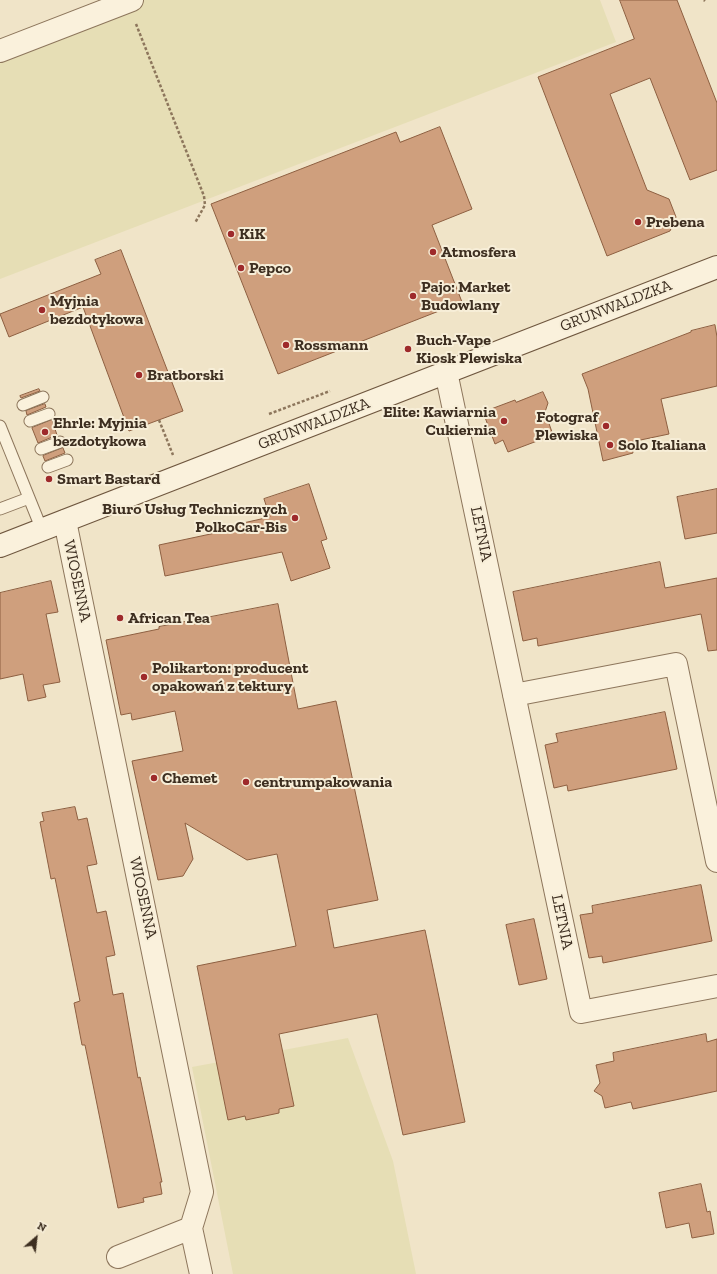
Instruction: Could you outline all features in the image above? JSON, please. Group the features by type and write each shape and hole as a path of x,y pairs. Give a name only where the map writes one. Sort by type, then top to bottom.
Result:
{"street":[{"path":"0,51 133,10"},
{"name":"GRUNWALDZKA","path":"0,546 717,267"},
{"name":"LETNIA","path":"446,372 581,1012 717,986"},
{"name":"WIOSENNA","path":"65,521 202,1192 191,1228 201,1274"},
{"path":"514,695 676,664 717,861"},
{"path":"118,1257 191,1228"}],"lane":[{"path":"23,405 43,397"},
{"path":"30,421 49,414"},
{"path":"0,426 42,530"},
{"path":"41,449 60,442"},
{"path":"48,468 67,460"},
{"path":"0,509 29,498"}],"path":[{"path":"133,10 204,196 205,205 195,223"},
{"path":"269,414 330,390"},
{"path":"159,420 175,459"}],"shaded area":[{"path":"145,0 600,0 616,42 0,279 0,55"},
{"path":"348,1038 393,1161 416,1274 233,1274 192,1067"}],"building":[{"path":"620,0 677,0 717,103 717,170 690,180 650,78 610,94 647,190 669,199 676,217 670,231 607,256 538,77 634,39"},
{"path":"440,127 472,209 432,225 462,302 278,374 211,204 396,132 400,142"},
{"path":"121,250 183,411 129,431 83,307 9,337 0,314 101,274 95,260"},
{"path":"715,325 717,337 717,386 661,399 669,434 631,442 633,453 603,461 588,389 582,374 691,331"},
{"path":"39,389 40,391 21,398 20,396"},
{"path":"543,392 548,403 545,412 553,435 508,452 503,440 495,444 483,412 515,400 516,402"},
{"path":"45,404 46,407 27,415 26,411"},
{"path":"52,420 57,435 38,443 32,428"},
{"path":"63,448 65,453 45,461 43,456"},
{"path":"309,484 327,539 321,541 330,568 291,581 282,552 165,576 159,545 234,529 234,525 270,517 264,499"},
{"path":"717,489 717,533 685,539 677,497"},
{"path":"660,562 665,588 717,578 717,650 708,651 701,614 538,646 537,638 523,641 513,592"},
{"path":"51,581 58,612 46,614 60,682 43,685 46,697 28,701 23,674 0,679 0,593"},
{"path":"278,604 298,709 336,701 378,900 327,910 334,948 425,930 465,1122 403,1135 377,1014 279,1034 294,1106 279,1109 279,1113 246,1120 245,1116 228,1120 197,966 296,946 277,854 247,860 185,823 193,859 183,876 158,880 132,761 183,751 175,711 132,720 131,713 121,715 106,640 159,629 159,627"},
{"path":"665,712 677,769 568,791 567,785 554,788 545,745 558,742 556,734"},
{"path":"75,807 78,820 87,818 97,864 87,866 97,913 106,911 115,955 106,957 113,995 123,993 138,1078 140,1077 162,1182 160,1182 162,1194 143,1198 144,1202 118,1208 85,1045 82,1045 74,1003 80,1001 55,878 51,879 40,822 44,821 42,813"},
{"path":"701,885 712,941 603,963 602,956 589,958 580,915 593,913 592,906"},
{"path":"534,919 547,979 519,985 506,925"},
{"path":"706,1034 707,1042 717,1039 717,1091 633,1109 631,1102 605,1108 602,1096 594,1091 600,1083 596,1065 614,1061 613,1053"},
{"path":"701,1184 707,1212 710,1211 714,1234 692,1238 689,1223 666,1228 659,1193"}],"place":[{"name":"Prebena","path":"638,222"},
{"name":"KiK","path":"231,234"},
{"name":"Atmosfera","path":"433,252"},
{"name":"Pepco","path":"241,268"},
{"name":"Pajo: Market Budowlany","path":"413,296"},
{"name":"Myjnia bezdotykowa","path":"42,310"},
{"name":"Rossmann","path":"286,345"},
{"name":"Buch-Vape Kiosk Plewiska","path":"408,349"},
{"name":"Bratborski","path":"139,375"},
{"name":"Elite: Kawiarnia Cukiernia","path":"504,421"},
{"name":"Fotograf Plewiska","path":"606,426"},
{"name":"Ehrle: Myjnia bezdotykowa","path":"45,432"},
{"name":"Solo Italiana","path":"610,445"},
{"name":"Smart Bastard","path":"49,479"},
{"name":"Biuro Usług Technicznych PolkoCar-Bis","path":"295,518"},
{"name":"African Tea","path":"120,618"},
{"name":"Polikarton: producent opakowań z tektury","path":"144,677"},
{"name":"Chemet","path":"154,778"},
{"name":"centrumpakowania","path":"246,782"}]}
